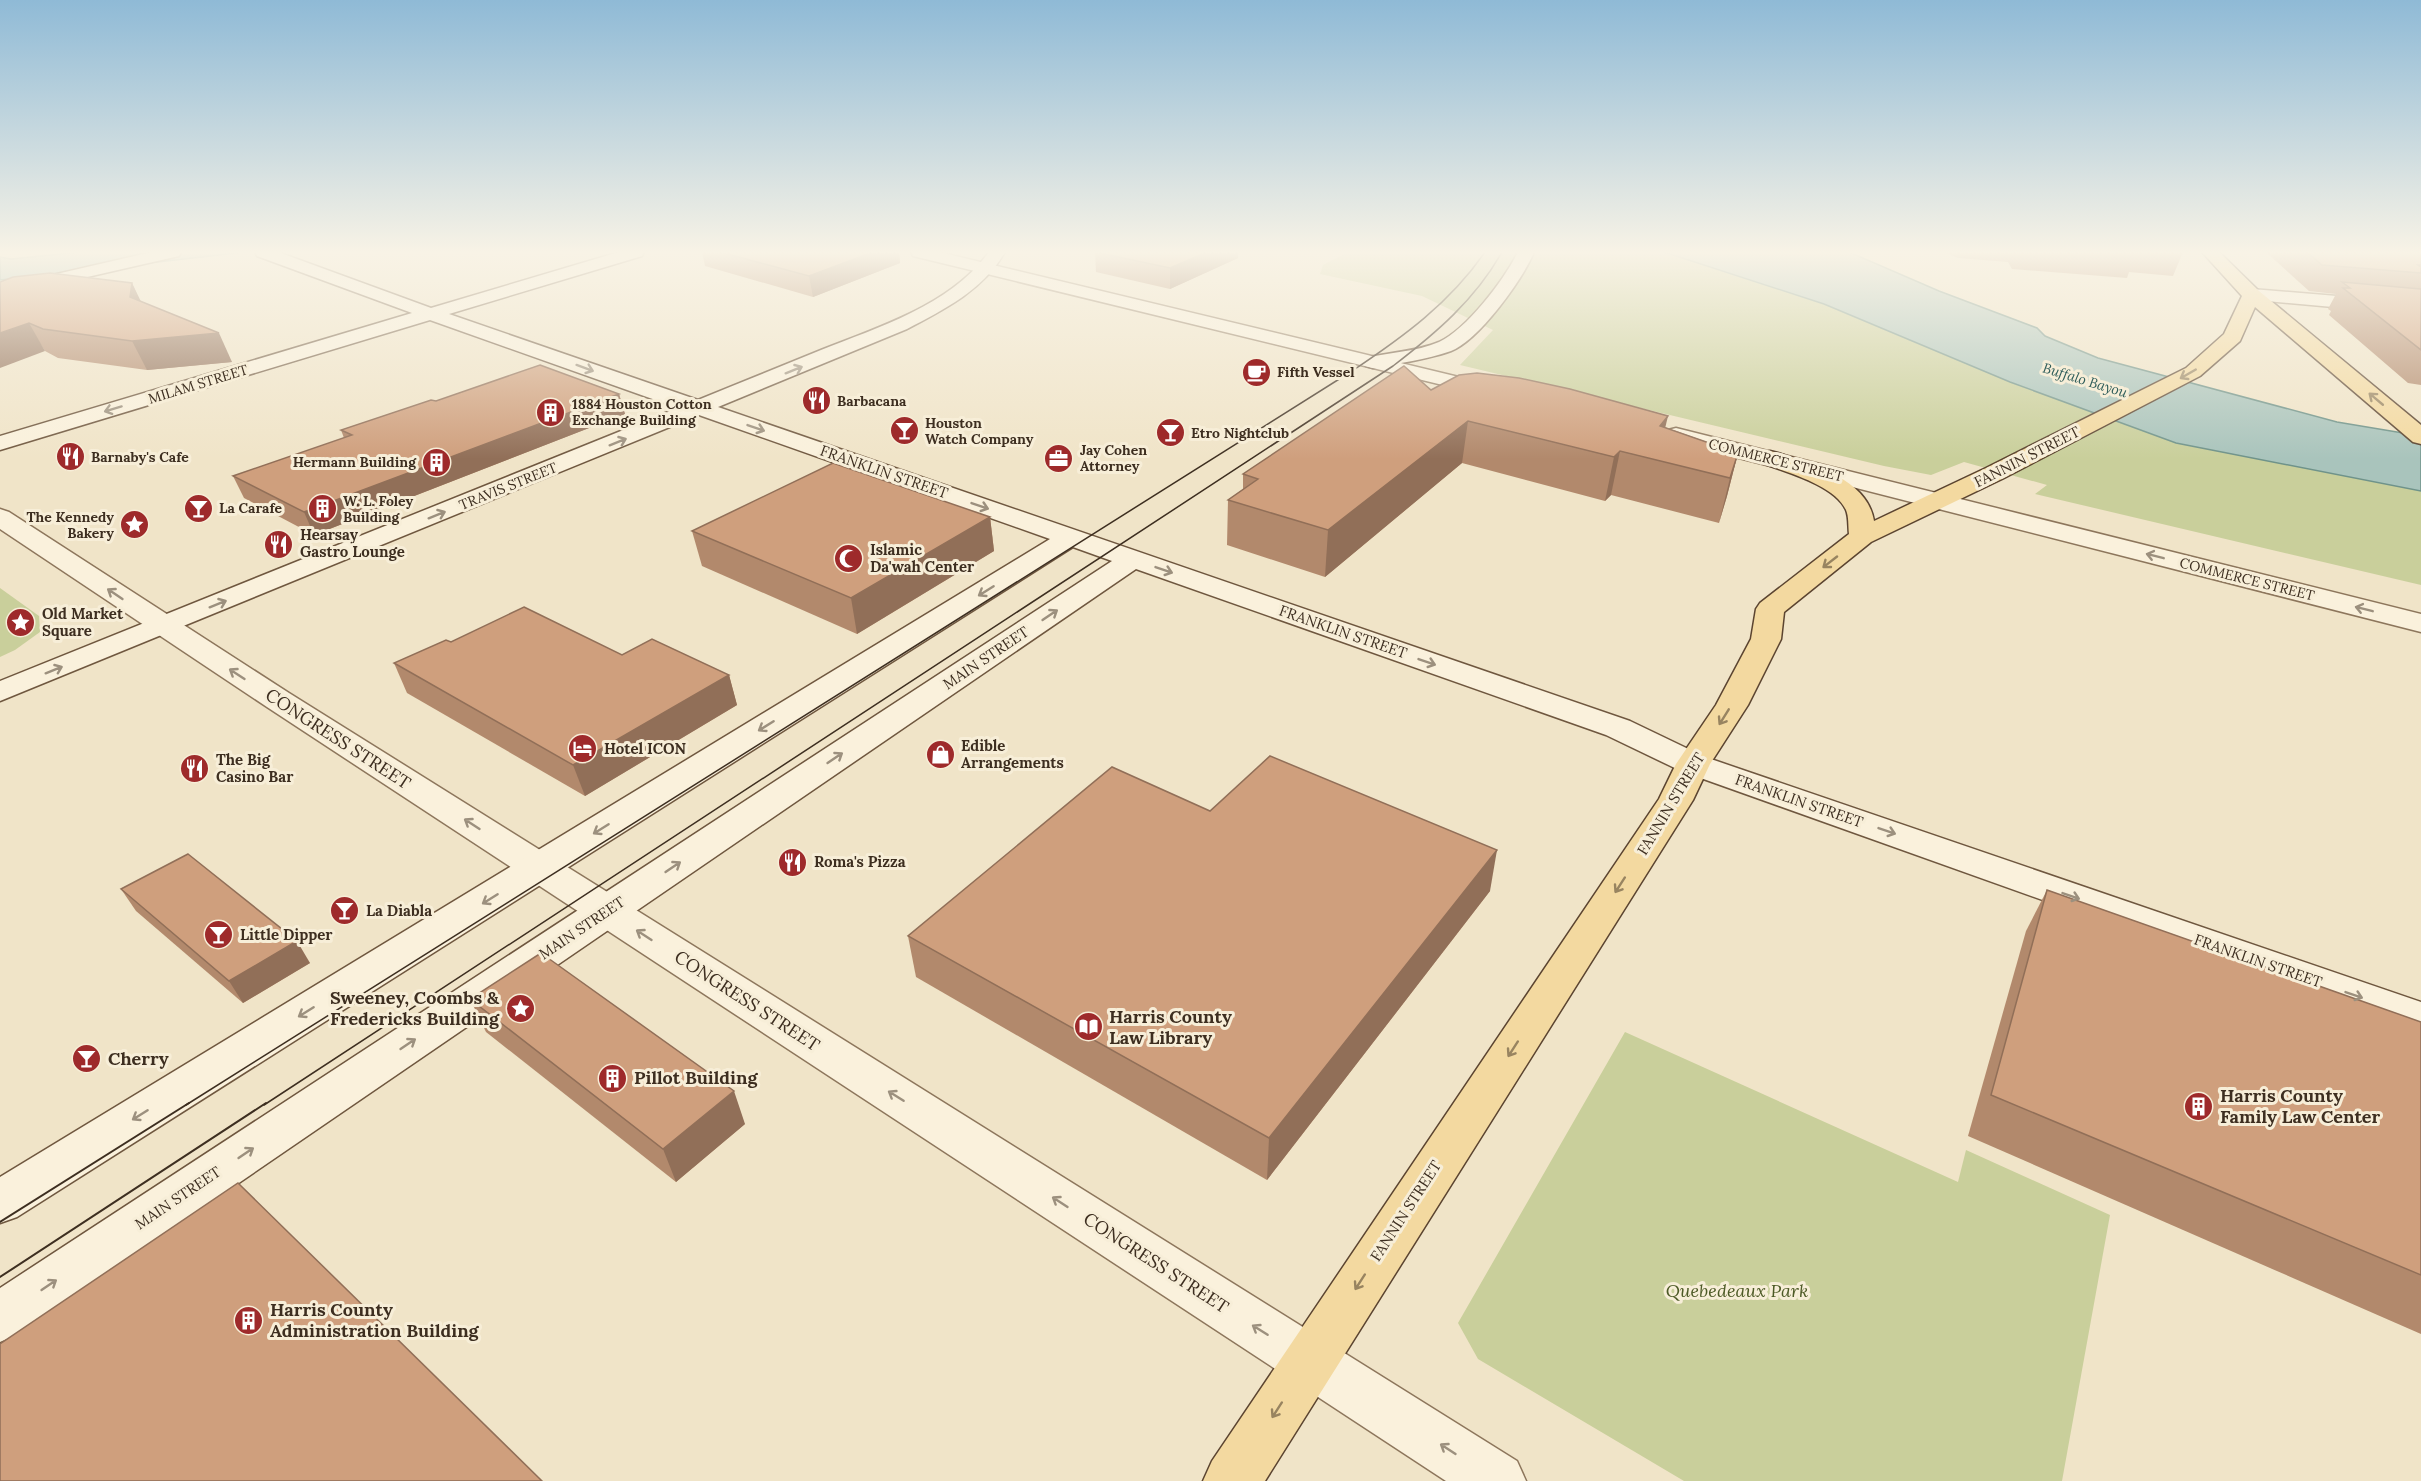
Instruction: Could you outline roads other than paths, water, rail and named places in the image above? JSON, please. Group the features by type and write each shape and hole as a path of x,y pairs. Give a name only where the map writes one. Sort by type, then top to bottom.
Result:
{"main road":[{"name":"MILAM STREET","path":"0,443 407,321"},
{"name":"FRANKLIN STREET","path":"451,321 1618,728 1693,764 2421,1018"},
{"name":"TRAVIS STREET","path":"0,693 701,408 908,321"},
{"path":"1220,321 1513,396"},
{"path":"1417,372 1440,356 1472,321"},
{"name":"FANNIN STREET","path":"1232,1481 1676,800 1693,764 1732,705 1766,639 1770,609 1862,536 1995,473 2193,372 2233,337 2239,321"},
{"path":"2284,321 2421,437"},
{"path":"1373,362 1451,343"},
{"name":"COMMERCE STREET","path":"1654,430 1897,489 1935,502 2421,623"},
{"path":"1770,458 1841,490 1858,508 1861,516 1862,536"},
{"name":"CONGRESS STREET","path":"0,517 163,626 1497,1481"},
{"path":"0,1202 1071,537"},
{"name":"MAIN STREET","path":"0,1317 1133,559"}],"water":[{"name":"Buffalo Bayou","path":"1865,321 2019,321 2037,328 2045,336 2098,358 2337,422 2421,436 2421,491 2176,443 2010,382"}],"tram line":[{"path":"186,1105 1352,371 1420,321"},
{"path":"264,1105 1393,366 1446,321"},
{"path":"0,1222 189,1103"},
{"path":"0,1277 266,1103"}],"place":[{"name":"Fifth Vessel","path":"1256,372"},
{"name":"Barbacana","path":"816,401"},
{"name":"1884 Houston Cotton Exchange Building","path":"551,412"},
{"name":"Houston Watch Company","path":"904,431"},
{"name":"Etro Nightclub","path":"1170,433"},
{"name":"Barnaby's Cafe","path":"70,457"},
{"name":"Jay Cohen Attorney","path":"1059,458"},
{"name":"Hermann Building","path":"437,462"},
{"name":"La Carafe","path":"198,508"},
{"name":"W. L. Foley Building","path":"322,509"},
{"name":"The Kennedy Bakery","path":"135,525"},
{"name":"Hearsay Gastro Lounge","path":"279,544"},
{"name":"Islamic Da'wah Center","path":"849,559"},
{"name":"Old Market Square","path":"21,623"},
{"name":"Hotel ICON","path":"583,749"},
{"name":"Edible Arrangements","path":"940,755"},
{"name":"The Big Casino Bar","path":"195,769"},
{"name":"Roma's Pizza","path":"793,862"},
{"name":"La Diabla","path":"345,911"},
{"name":"Little Dipper","path":"219,935"},
{"name":"Sweeney, Coombs & Fredericks Building","path":"520,1008"},
{"name":"Harris County Law Library","path":"1088,1027"},
{"name":"Cherry","path":"87,1059"},
{"name":"Pillot Building","path":"613,1078"},
{"name":"Harris County Family Law Center","path":"2199,1106"},
{"name":"Harris County Administration Building","path":"249,1320"}],"park label":[{"name":"Quebedeaux Park","path":"1737,1291"}]}
